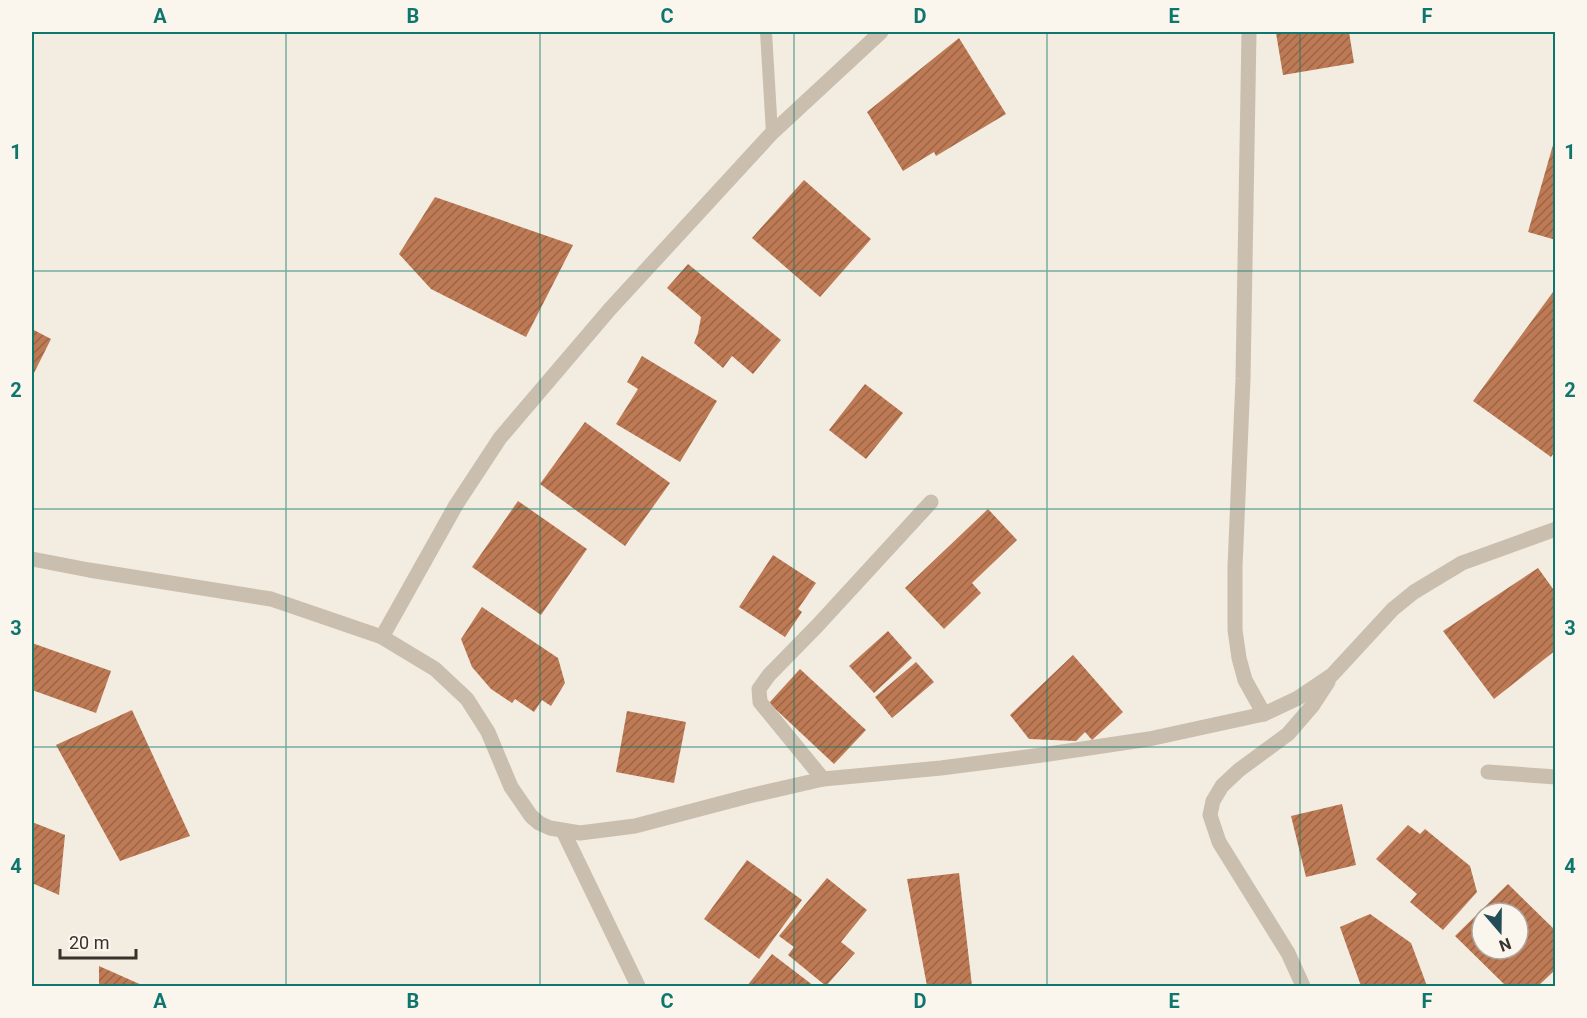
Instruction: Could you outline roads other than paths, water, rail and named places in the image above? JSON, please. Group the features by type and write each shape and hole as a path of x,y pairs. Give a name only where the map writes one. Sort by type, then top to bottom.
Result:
{"street":[{"path":"382,637 456,505 500,438 610,309 772,133 881,32"},
{"path":"1249,32 1243,379 1235,567 1235,630 1245,680 1263,714"},
{"path":"823,779 760,702 759,689 769,675 931,502"},
{"path":"1303,987 1288,953 1219,842 1210,815 1213,801 1222,786 1239,770 1288,734 1313,705 1332,675 1393,609 1414,592 1462,564 1556,529"},
{"path":"32,559 100,572 271,598 382,637 435,669 467,699 488,732 511,787 523,807 539,823 563,831 580,833 614,830 823,779 941,768 1149,739 1263,714 1299,698 1332,675"},
{"path":"1488,772 1556,777"},
{"path":"563,831 638,987"}],"lane":[{"path":"766,32 772,133"}]}
